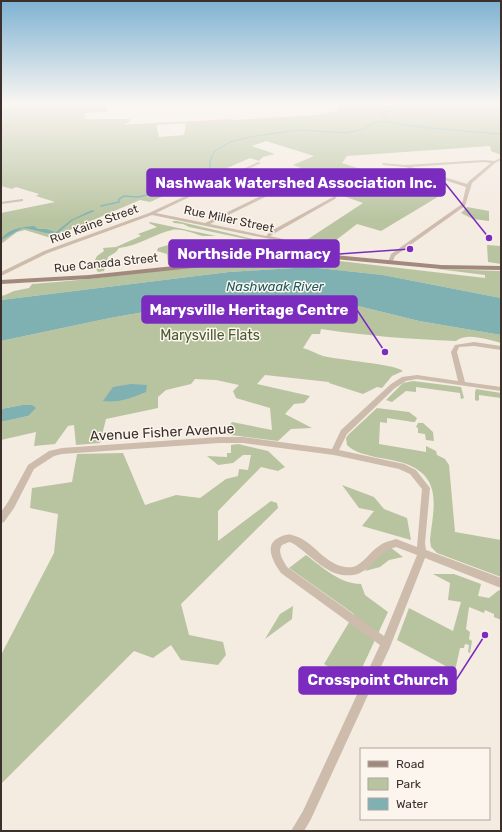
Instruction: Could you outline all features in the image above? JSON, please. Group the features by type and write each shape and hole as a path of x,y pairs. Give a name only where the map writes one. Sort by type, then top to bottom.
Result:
{"main road":[{"name":"Rue Canada Street","path":"1,282 81,277 250,259 293,257 334,257 449,267 501,268"}],"street":[{"path":"390,262 393,255 464,205 468,186 474,178 494,162 501,159"},
{"path":"383,164 404,166 484,161 494,162"},
{"name":"Rue Kaine Street","path":"1,274 46,252 151,214 259,163"},
{"path":"404,166 468,186"},
{"path":"267,237 273,232 336,196 332,192 280,174"},
{"path":"206,224 298,180"},
{"path":"1,204 22,200"},
{"name":"Rue Miller Street","path":"151,214 267,237 288,244 292,249 293,257"},
{"path":"462,383 454,352 457,346 470,344 501,348"},
{"path":"334,452 344,432 399,381 404,379 417,377 501,389"},
{"name":"Avenue Fisher Avenue","path":"1,519 11,505 31,467 52,452 218,440 243,440 334,452 401,466 413,472 426,488 421,543 422,554"},
{"path":"386,643 284,570 278,562 275,554 275,546 280,540 288,538 295,540 323,563 333,568 354,571 361,568 380,548 387,544 396,543 501,583"},
{"path":"297,831 307,815 386,643 422,554"}],"green space":[{"path":"1,142 264,142 252,146 275,154 263,157 259,161 250,158 150,202 140,200 51,238 25,230 17,232 1,244 1,213 55,202 36,196 39,194 16,187 12,189 1,186"},
{"path":"269,142 501,142 501,155 491,151 490,146 347,156 342,163 441,195 381,231 357,224 318,254 307,253 299,245 363,203 335,193 348,186 293,165 314,156"},
{"path":"467,207 489,211 489,221 473,219 461,213"},
{"path":"172,221 253,239 251,240 189,227 183,224 174,223"},
{"path":"149,223 216,236 203,236 179,230 165,232 133,245 119,248 108,257 104,271 98,272 93,264 97,256 104,251 103,248 116,247 141,236 138,234 157,227"},
{"path":"175,243 179,244 179,252 184,254 177,256 177,259 184,262 168,265 167,254 157,251 158,248"},
{"path":"487,245 501,246 501,264 488,262"},
{"path":"294,260 331,260 485,278 485,275 437,269 501,271 501,298 383,275 309,267 229,272 1,300 1,296 14,291 29,288 32,284 219,264"},
{"name":"Marysville Flats","path":"293,298 346,303 419,321 501,335 501,343 472,337 461,338 456,341 405,338 321,329 320,334 312,334 303,348 330,358 378,364 403,371 392,376 382,388 377,387 363,394 329,382 265,375 257,384 310,396 304,403 294,404 285,414 312,428 291,429 278,441 223,434 232,422 272,430 270,408 236,398 233,391 239,385 216,380 195,379 191,384 166,390 158,397 158,408 106,419 100,443 76,445 74,425 68,426 55,444 34,446 36,432 1,440 1,422 28,416 22,405 1,409 1,341 110,318 212,300"},
{"path":"413,381 461,387 464,398 461,399 460,393 416,387 416,392 406,391 392,402 386,400 403,383"},
{"path":"476,389 501,393 501,398 479,395 479,400 477,401 475,400"},
{"path":"377,408 409,412 417,418 415,422 387,418 387,423 380,422 379,444 426,452 426,446 436,451 437,455 445,459 449,465 455,532 501,540 501,577 437,553 431,547 430,540 434,507 433,497 431,487 427,479 420,471 409,465 360,453 347,445 346,438 349,434"},
{"path":"418,423 423,423 433,432 434,441 426,440 425,434 418,433 418,428 416,427"},
{"path":"238,444 268,451 285,467 278,471 261,467 218,511 218,541 271,501 277,503 278,508 181,604 189,635 223,642 226,655 218,665 181,660 171,645 153,658 134,651 1,784 1,655 54,553 58,514 30,508 32,488 72,482 77,454 123,453 145,505 176,495 200,498 226,479 238,476 239,469 248,470 251,455 243,455 233,463 218,465 207,456 227,457 227,453 231,453 231,445"},
{"path":"342,485 374,497 384,509 407,518 411,540 362,526 374,511 359,508"},
{"path":"390,547 403,557 389,560 380,567 365,571 379,553"},
{"path":"306,555 339,578 361,584 365,595 388,612 355,683 324,664 354,614 289,568"},
{"path":"433,574 454,574 481,584 478,596 489,598 499,590 501,591 501,620 494,617 494,614 485,610 484,613 469,607 466,629 470,632 469,639 472,641 470,653 468,652 469,645 465,644 464,648 460,648 455,671 397,640 409,608 453,631 461,602 448,600 450,583"},
{"path":"293,606 292,619 265,639 280,614"}],"water":[{"path":"92,210 95,211 73,220 58,233 46,233 23,228 1,240 7,233 15,229 25,227 34,226 38,229 46,229 56,232 71,220"},
{"name":"Nashwaak River","path":"309,267 383,275 501,298 501,335 419,321 346,303 293,298 271,298 212,300 110,318 1,341 1,300 229,272"},
{"path":"131,384 147,385 146,392 125,400 103,401 113,387"},
{"path":"22,405 32,405 36,408 28,416 1,422 1,409"}],"waterway":[{"path":"210,163 215,151 231,142"},
{"path":"101,206 119,202 119,199 124,196 138,197 185,187 198,177 210,171 210,163"}],"place":[{"name":"Nashwaak Watershed Association Inc.","path":"489,238"},
{"name":"Northside Pharmacy","path":"410,249"},
{"name":"Marysville Heritage Centre","path":"385,352"},
{"name":"Crosspoint Church","path":"485,635"}]}
